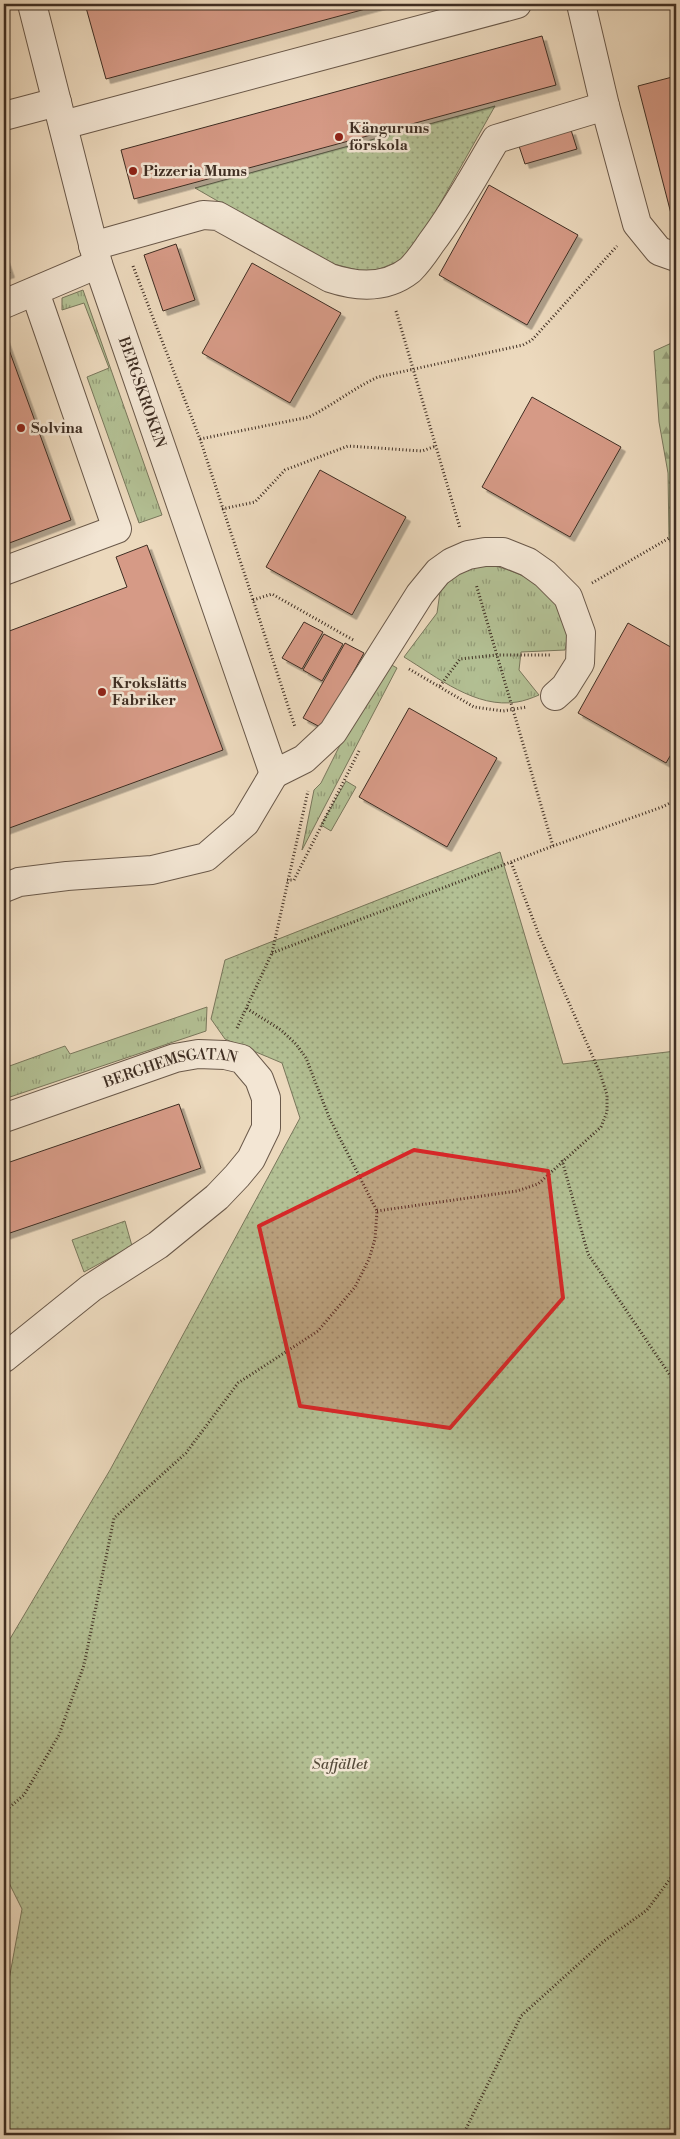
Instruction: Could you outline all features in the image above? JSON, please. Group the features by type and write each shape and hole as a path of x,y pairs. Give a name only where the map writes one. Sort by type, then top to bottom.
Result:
{"street":[{"name":"BERGSKROKEN","path":"32,4 96,255 274,774"},
{"path":"4,116 60,113 517,4"},
{"path":"581,4 605,106 637,224 659,251 676,257"},
{"path":"4,304 35,292 122,237 203,215 218,216 310,265 330,278 350,285 364,286 387,281 410,270 418,260 444,225 496,139 605,106"},
{"path":"4,571 117,529 35,292"},
{"path":"4,888 19,882 58,877 152,870 206,857 245,823 274,774 304,759 333,732 420,594 438,572 452,562 468,555 503,552 528,562 545,574 568,597 582,633 580,663 574,676 565,688 555,696"},
{"name":"BERGHEMSGATAN","path":"4,1118 175,1058 198,1054 225,1055 242,1059 259,1079 266,1098 266,1128 251,1159 216,1197 158,1245 91,1288 4,1358"}],"path":[{"path":"200,439 309,417 323,410 361,384 378,377 523,345 532,340 637,224"},
{"path":"4,1812 24,1796 59,1736 84,1665 114,1518 186,1453 238,1383 318,1331 354,1287 369,1259 375,1239 377,1211 329,1116 306,1058 296,1044 281,1030 246,1008 272,953 310,783 304,759 200,439 122,237"},
{"path":"387,281 554,846"},
{"path":"222,509 255,502 285,470 348,446 422,451 436,446"},
{"path":"568,597 676,534"},
{"path":"253,600 272,594 348,637"},
{"path":"381,654 474,707 503,711 522,709"},
{"path":"440,686 460,659 497,655 580,655"},
{"path":"287,880 294,880 362,745"},
{"path":"272,953 662,807 676,800"},
{"path":"377,1211 517,1191 538,1184 601,1126 607,1112 607,1095 600,1073 539,935 511,862"},
{"path":"562,1160 588,1254 676,1384"},
{"path":"463,2135 521,2016 604,1941 647,1910 676,1871"}],"highlighted area":[{"path":"414,1150 548,1171 563,1298 450,1428 300,1406 259,1226"}],"green space":[{"path":"495,106 432,218 402,260 369,273 322,261 195,188"},
{"path":"83,290 162,515 139,523 87,377 109,368 84,303 62,310 62,298"},
{"path":"676,341 676,563 669,538 668,473 659,422 654,351"},
{"path":"482,564 498,567 531,580 556,602 564,616 567,632 565,650 521,652 519,670 539,695 517,702 487,701 458,690 404,657 437,613 440,592 449,581 459,573"},
{"path":"388,663 397,668 302,850 314,790 321,783 344,737"},
{"path":"346,781 356,787 331,831 321,825"},
{"name":"Safjället","path":"500,852 563,1064 676,1051 676,2135 4,2135 4,2007 22,1909 4,1873 4,1649 110,1470 300,1118 282,1063 225,1039 211,1019 225,960"},
{"path":"207,1007 206,1031 4,1099 4,1068 65,1046 70,1054"},
{"path":"125,1221 132,1246 84,1272 72,1240"}],"building":[{"path":"85,4 384,4 106,79"},
{"path":"542,36 556,85 134,199 121,150"},
{"path":"676,76 676,233 638,86"},
{"path":"571,130 577,149 525,164 519,146"},
{"path":"489,185 578,235 527,325 439,275"},
{"path":"176,244 195,300 163,311 144,255"},
{"path":"4,256 10,273 4,275"},
{"path":"252,263 341,313 290,403 202,353"},
{"name":"Solvina","path":"4,336 71,520 4,545"},
{"path":"532,397 621,447 570,537 482,487"},
{"path":"320,470 406,517 352,615 266,567"},
{"name":"Krokslätts Fabriker","path":"147,545 223,750 4,830 4,633 127,587 116,557"},
{"path":"304,622 323,632 302,669 282,658"},
{"path":"628,623 676,650 676,746 666,763 578,713"},
{"path":"324,634 343,644 322,681 303,670"},
{"path":"345,643 364,653 322,728 303,718"},
{"path":"409,708 497,758 447,847 359,797"},
{"path":"179,1104 201,1168 4,1235 4,1164"}],"place":[{"name":"Känguruns förskola","path":"339,137"},
{"name":"Pizzeria Mums","path":"133,171"},
{"name":"Solvina","path":"21,428"},
{"name":"Krokslätts Fabriker","path":"102,692"}]}
